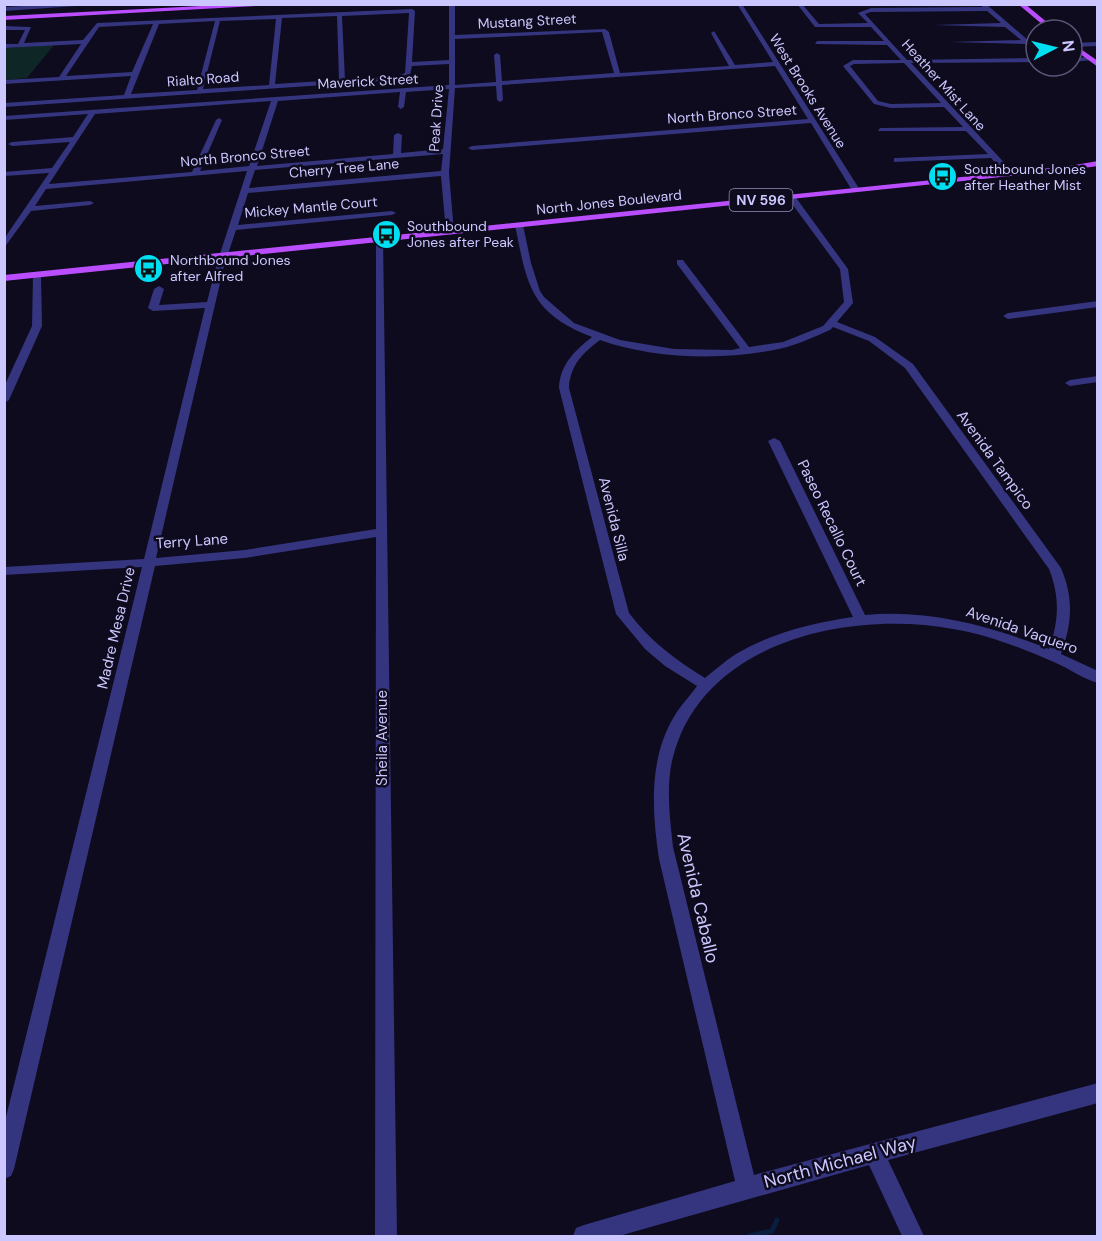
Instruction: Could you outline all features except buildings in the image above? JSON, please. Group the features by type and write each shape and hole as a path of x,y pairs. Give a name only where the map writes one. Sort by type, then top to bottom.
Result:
{"main road":[{"path":"4,18 287,4"},
{"path":"1022,5 1038,18"},
{"path":"1084,54 1098,65"},
{"name":"North Jones Boulevard","path":"1073,168 1098,163"},
{"name":"North Jones Boulevard","path":"4,278 1010,174 1098,168"}],"street":[{"path":"4,9 103,4"},
{"name":"Peak Drive","path":"450,232 445,173 452,87 452,4"},
{"name":"West Brooks Avenue","path":"739,4 856,190"},
{"path":"798,4 817,26 873,25"},
{"path":"1022,5 1033,4"},
{"path":"930,7 984,7 1024,40"},
{"name":"Heather Mist Lane","path":"930,7 862,10 889,43 1010,174"},
{"path":"189,20 192,9"},
{"path":"61,79 86,42 93,27 97,25 339,13 412,11 409,64 452,62"},
{"path":"339,13 343,37 338,59 342,81"},
{"name":"Madre Mesa Drive","path":"4,1169 211,305 274,92 272,70 280,30 279,16"},
{"path":"200,92 203,69 215,39 218,19"},
{"path":"127,96 133,74 151,40 157,22"},
{"path":"937,25 1006,25"},
{"path":"4,28 29,28 20,46"},
{"name":"Mustang Street","path":"452,37 603,30 606,32 618,76"},
{"path":"714,33 733,67"},
{"path":"4,46 86,42"},
{"path":"953,42 1024,42"},
{"path":"817,43 889,43"},
{"path":"497,55 500,100"},
{"path":"1084,59 1090,59"},
{"path":"946,105 882,105 874,102 846,66 848,63 906,61 1024,60"},
{"name":"Rialto Road","path":"4,105 200,92 274,92 309,84 404,77 408,74 409,64"},
{"name":"Maverick Street","path":"4,118 93,112 274,92 311,96 403,91 777,64"},
{"path":"4,82 133,74"},
{"path":"309,84 311,96"},
{"path":"401,107 403,91"},
{"path":"4,246 93,112"},
{"path":"195,174 219,120"},
{"name":"North Bronco Street","path":"472,148 814,121"},
{"path":"880,130 968,129"},
{"path":"397,155 398,135"},
{"path":"12,144 75,139"},
{"name":"North Bronco Street","path":"44,187 448,151"},
{"path":"897,160 993,156"},
{"path":"4,174 54,170"},
{"name":"Cherry Tree Lane","path":"246,190 445,173"},
{"path":"519,225 531,277 539,298 561,319 598,337 651,351 686,355 748,352 788,344 809,336 832,323 842,312 850,294 848,278 791,197"},
{"path":"29,209 90,203"},
{"name":"Mickey Mantle Court","path":"234,228 392,213"},
{"name":"Sheila Avenue","path":"380,239 386,1236"},
{"path":"680,262 748,352"},
{"path":"4,400 37,326 37,275"},
{"path":"159,289 153,308 211,305"},
{"path":"1008,316 1098,304"},
{"name":"Avenida Tampico","path":"832,323 872,339 909,366 1055,568 1064,586 1066,622 1053,657"},
{"name":"Avenida Silla","path":"598,337 579,351 569,364 564,378 564,388 623,614 639,638 668,663 705,684"},
{"path":"1070,383 1098,379"},
{"name":"Paseo Recallo Court","path":"774,441 861,620"},
{"name":"Terry Lane","path":"4,571 273,551 380,531"},
{"name":"Avenida Vaquero","path":"861,620 901,618 952,624 999,637 1053,657 1098,678"},
{"name":"Avenida Caballo","path":"747,1188 667,859 661,823 665,760 676,728 705,684 747,653 772,641 809,630 861,620"},
{"name":"North Michael Way","path":"584,1236 874,1152 1098,1093"},
{"path":"874,1152 913,1236"}],"green space":[{"path":"54,45 27,78 5,80 5,48"}],"waterway":[{"path":"749,1236 772,1231 777,1220"}],"place":[{"name":"Southbound Jones after Heather Mist","path":"943,177"},
{"name":"Southbound Jones after Peak","path":"386,234"},
{"name":"Northbound Jones after Alfred","path":"149,268"}]}
